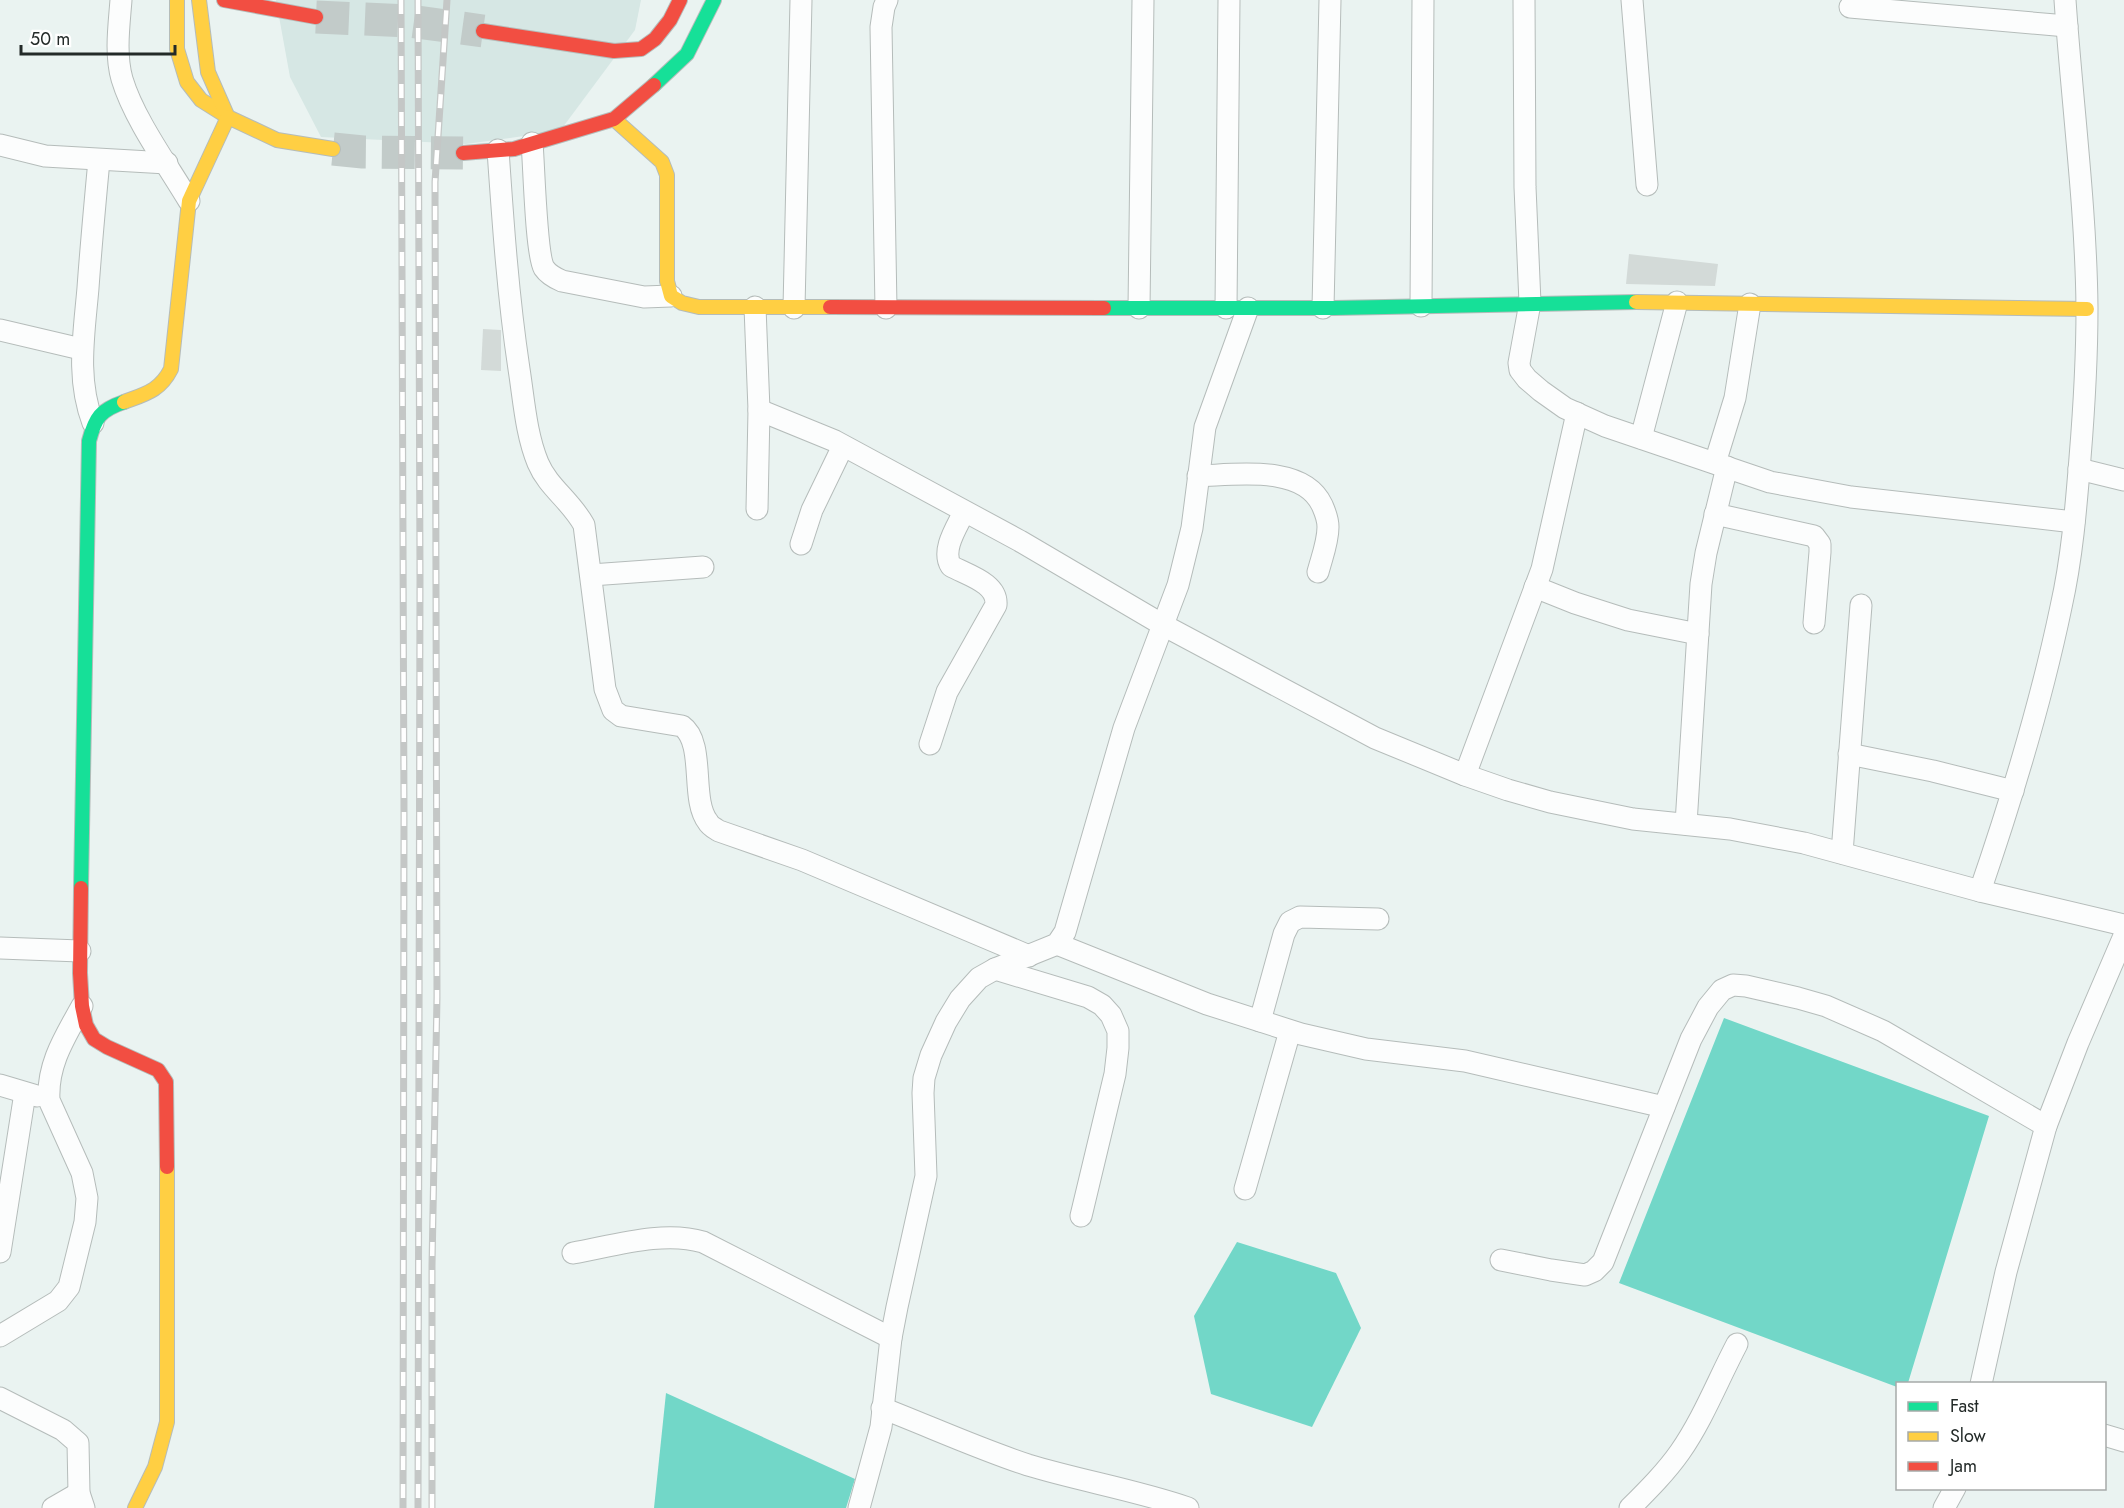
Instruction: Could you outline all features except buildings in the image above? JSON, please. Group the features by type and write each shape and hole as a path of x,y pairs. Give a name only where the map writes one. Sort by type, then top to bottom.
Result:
{"street":[{"path":"121,0 118,36 122,78 134,108 189,201"},
{"path":"177,0 177,49 187,82 201,100 228,117 277,140 333,149"},
{"path":"135,1508 155,1467 167,1422 166,1082 158,1070 94,1039 86,1026 82,1006 80,951 89,441 93,423 104,411 125,400 151,391 163,383 171,369 189,201 228,117 208,72 199,0"},
{"path":"224,0 316,17"},
{"path":"483,31 614,51 641,50 655,39 670,20 680,0"},
{"path":"463,153 514,149 614,119 687,54 714,0"},
{"path":"794,308 801,0"},
{"path":"886,308 881,27 887,0"},
{"path":"1139,308 1143,0"},
{"path":"1226,308 1228,0"},
{"path":"1323,308 1330,0"},
{"path":"1421,306 1423,0"},
{"path":"1524,0 1525,187 1530,303 1519,363 1520,370 1541,391 1565,408 1605,426 1770,482 1834,495 2074,522"},
{"path":"1632,0 1647,185"},
{"path":"1980,891 2013,791 2034,716 2062,605 2074,522 2083,413 2087,309 2065,0"},
{"path":"1850,7 2067,26"},
{"path":"649,59 655,39"},
{"path":"643,95 645,78"},
{"path":"614,119 662,162 667,175 667,281 670,296"},
{"path":"532,143 539,244 544,269 562,281 644,297 670,296 682,303 699,307 1323,308 1613,301 2087,309"},
{"path":"0,145 45,156 167,164"},
{"path":"498,150 510,307 527,426 545,478 571,504 584,525 605,689 613,710 621,716 682,726 688,731 696,760 701,806 708,822 719,831 802,860 1029,956"},
{"path":"93,423 82,385 81,349 99,160"},
{"path":"1641,438 1677,302"},
{"path":"1686,824 1701,584 1750,304"},
{"path":"755,307 759,410 757,509"},
{"path":"859,1508 881,1427 891,1338 926,1176 923,1094 924,1078 931,1055 946,1022 960,999 980,978 995,969 1057,944 1065,932 1124,728 1178,585 1192,528 1205,427 1248,308"},
{"path":"0,330 81,349"},
{"path":"759,410 843,446 1020,541 1163,625 1375,738 1465,775 1550,802 1633,819 1730,829 1804,843 1980,891 2124,925"},
{"path":"1465,775 1535,587 1548,545 1577,413"},
{"path":"801,543 812,510 843,446"},
{"path":"2079,469 2124,480"},
{"path":"1198,476 1273,476 1308,486 1319,498 1328,518 1327,541 1318,572"},
{"path":"930,744 947,692 996,605 997,597 993,590 951,566 948,561 947,553 951,540 964,512"},
{"path":"1715,514 1814,536 1820,544 1814,623"},
{"path":"591,575 703,567"},
{"path":"1535,587 1628,620 1698,634"},
{"path":"1842,853 1861,605"},
{"path":"1849,754 1933,771 2013,791"},
{"path":"1260,1021 1284,934 1290,922 1307,916 1378,919"},
{"path":"1981,1382 2006,1272 2046,1126 2078,1043 2115,982 2124,936"},
{"path":"1057,944 1206,1004 1290,1031 1366,1049 1465,1061 1664,1107"},
{"path":"0,948 80,951"},
{"path":"995,969 1088,998 1102,1005 1111,1015 1118,1031 1115,1074 1081,1216"},
{"path":"1501,1260 1585,1275 1594,1271 1603,1262 1691,1039 1708,1007 1722,990 1732,985 1757,988 1826,1006 1883,1031 2046,1126"},
{"path":"0,1336 58,1301 69,1287 85,1222 87,1198 82,1173 49,1100 48,1087 56,1053 82,1006"},
{"path":"1245,1189 1290,1031"},
{"path":"0,1085 49,1100"},
{"path":"0,1252 25,1093"},
{"path":"573,1253 669,1237 689,1238 703,1242 891,1338"},
{"path":"1630,1508 1652,1486 1685,1444 1737,1344"},
{"path":"0,1398 63,1430 78,1443 82,1501 53,1508"},
{"path":"882,1408 1026,1464 1069,1477 1153,1496 1188,1508"},
{"path":"2106,1436 2124,1441"},
{"path":"1944,1508 1954,1490"}],"shaded area":[{"path":"276,0 641,0 635,30 560,131 466,144 321,137 290,77"},
{"path":"1724,1018 1989,1116 1908,1382 1896,1382 1896,1387 1619,1283"},
{"path":"1237,1242 1336,1273 1361,1328 1312,1427 1211,1394 1194,1316"},
{"path":"666,1393 855,1479 846,1508 654,1508"}],"tunnel":[{"path":"316,17 410,21 483,31"},
{"path":"333,149 363,152 463,153"}],"railway":[{"path":"401,0 404,813 403,1508"},
{"path":"418,0 420,577 418,1508"},
{"path":"432,1508 432,1266 437,997 435,182 447,0"}],"traffic: fast":[{"path":"654,85 687,54 714,0"},
{"path":"1104,308 1334,308 1636,302"},
{"path":"81,888 89,441 100,416 109,408 124,402"}],"traffic: slow":[{"path":"177,0 177,49 187,82 201,100 228,117 277,140 333,149"},
{"path":"199,0 208,72 226,113"},
{"path":"124,402 157,387 171,369 189,201 228,117"},
{"path":"614,119 662,162 667,175 667,281 671,296 682,303 699,307 830,307"},
{"path":"1636,302 2087,309"},
{"path":"135,1508 155,1467 167,1422 167,1167"}],"traffic: jam":[{"path":"224,0 316,17"},
{"path":"483,31 614,51 641,49 655,39 670,20 680,0"},
{"path":"463,153 514,149 614,119 654,85"},
{"path":"830,307 1104,308"},
{"path":"81,888 80,973 86,1025 94,1039 158,1070 166,1082 167,1167"}]}
